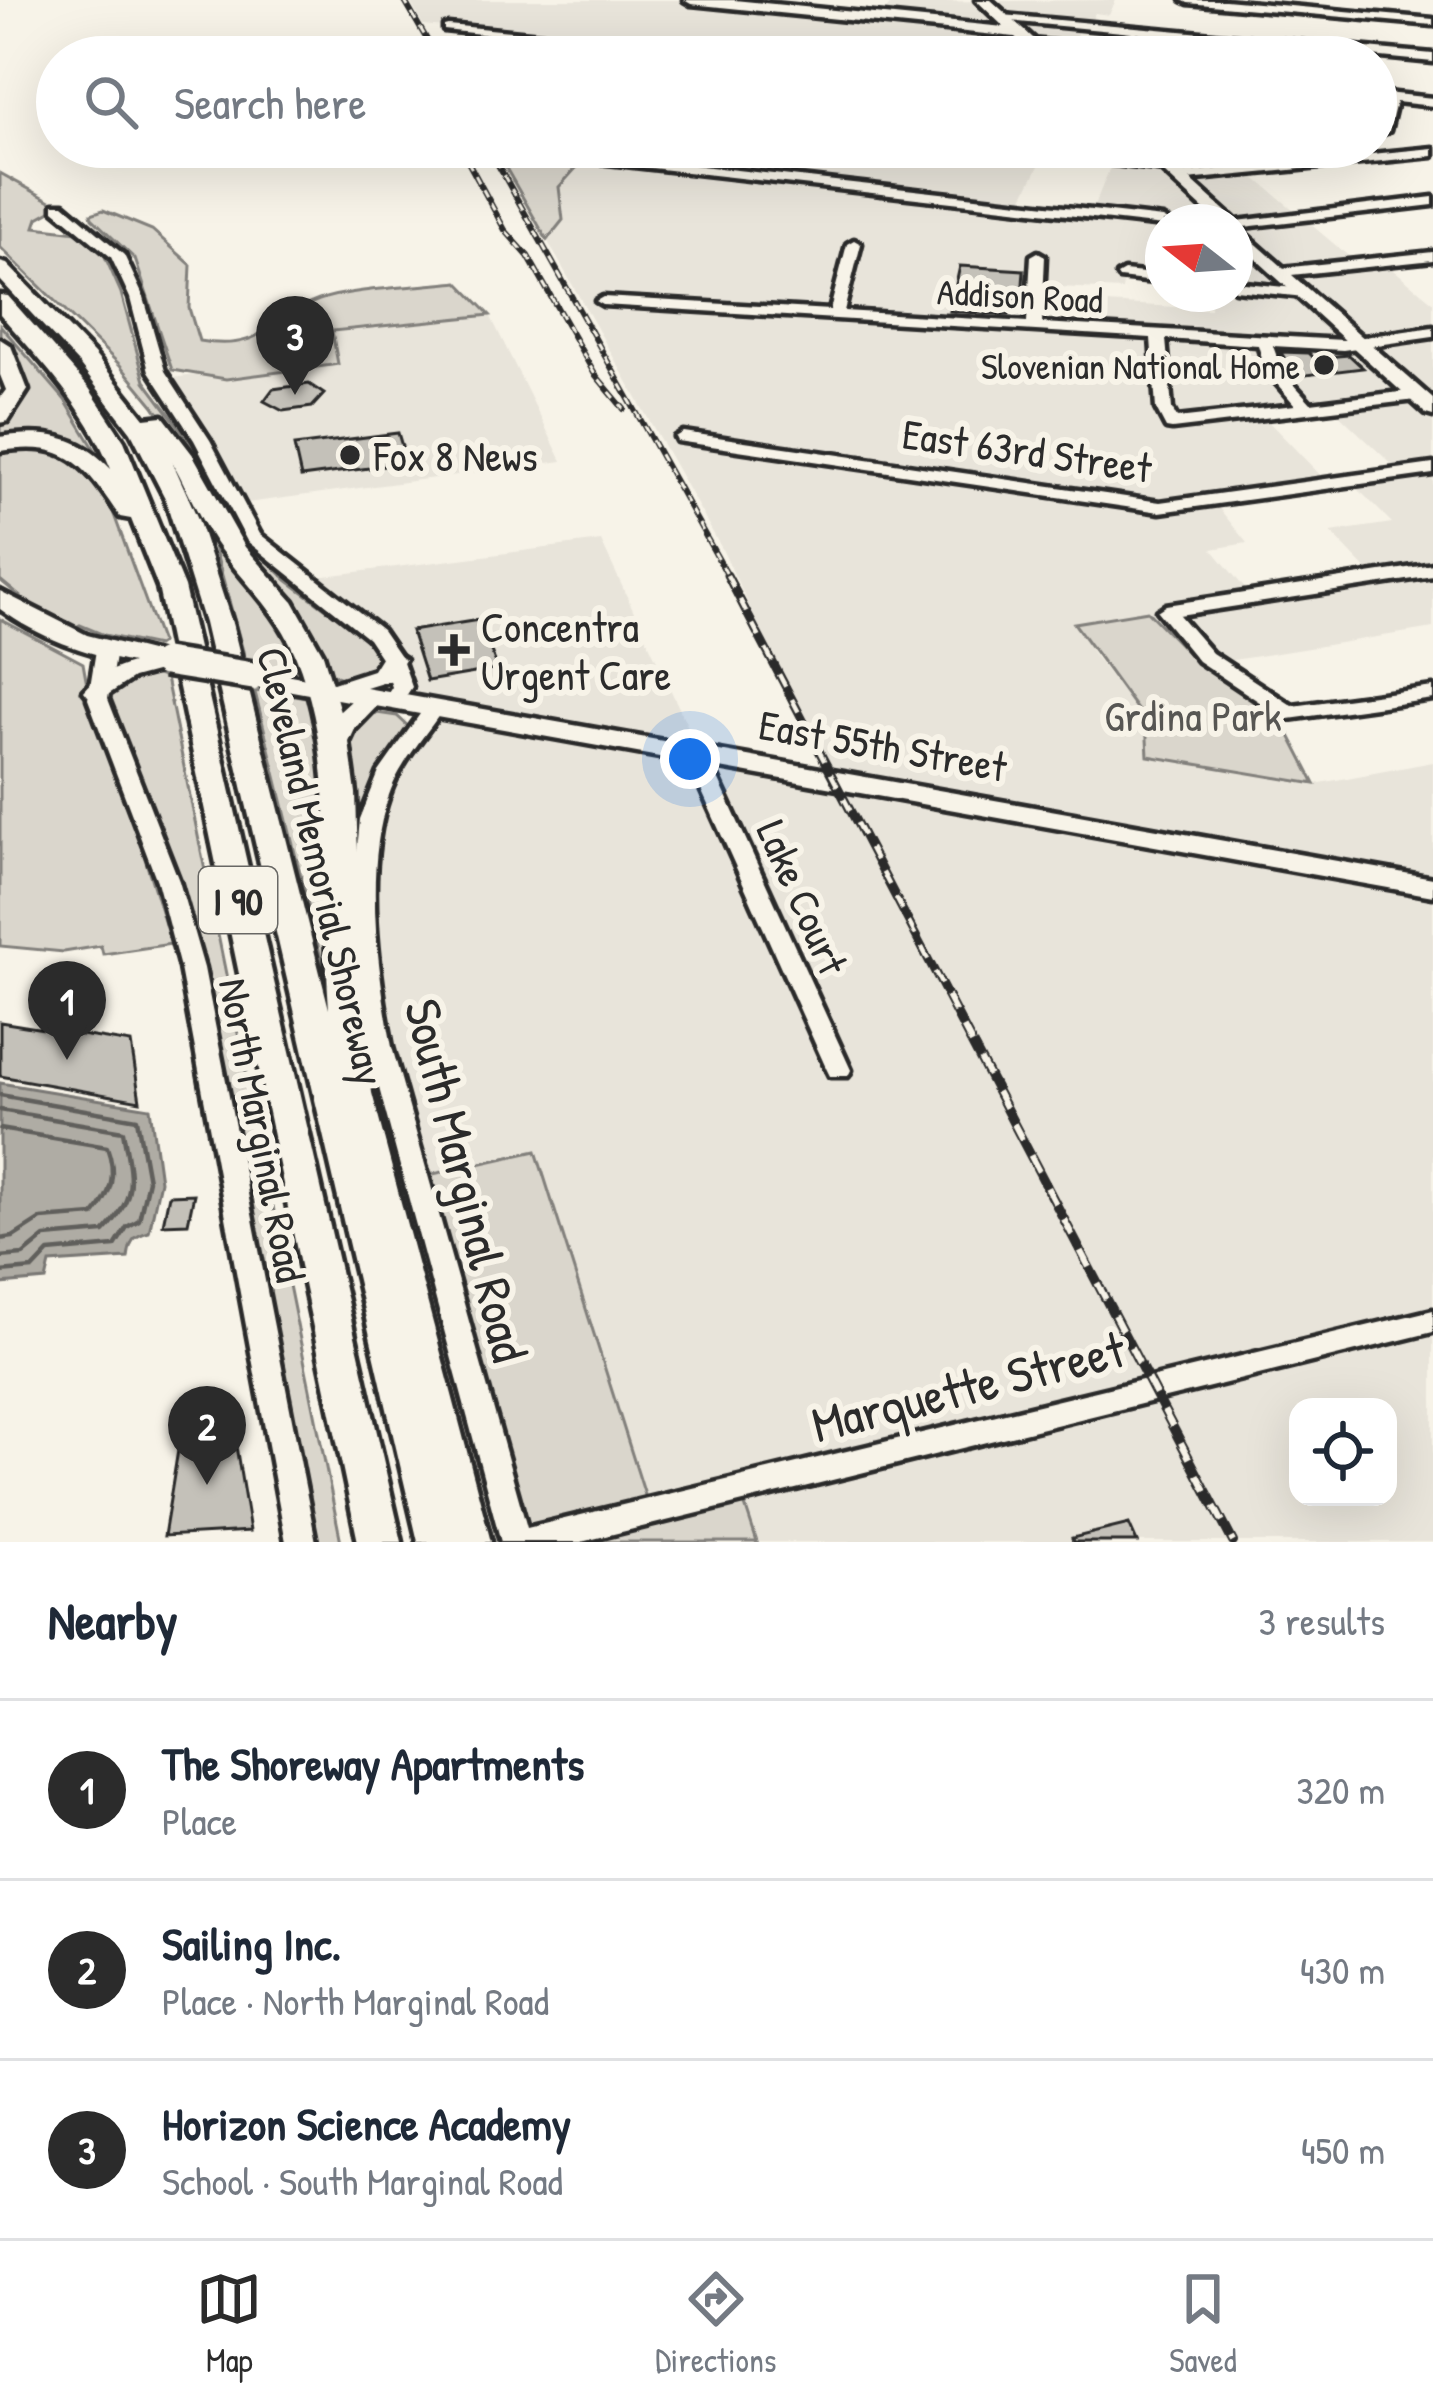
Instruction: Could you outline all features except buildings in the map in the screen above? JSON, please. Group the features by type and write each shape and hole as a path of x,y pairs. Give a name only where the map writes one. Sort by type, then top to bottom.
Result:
{"highway":[{"name":"Cleveland Memorial Shoreway","path":"0,268 91,361 161,463 187,521 218,623 440,1542"},
{"name":"Cleveland Memorial Shoreway","path":"0,301 81,393 112,441 160,560 187,656 380,1542"},
{"path":"0,346 17,386 15,399 1,415"},
{"path":"91,361 131,393 181,455 234,551 292,621 323,688 341,793 345,1014 354,1093 469,1542"},
{"path":"2,443 47,441 89,456 160,560"},
{"path":"334,742 342,722 382,699"}],"main road":[{"path":"691,0 1007,36"},
{"path":"983,0 1023,36"},
{"path":"1168,168 1208,204"},
{"path":"1253,245 1433,410"},
{"path":"0,598 55,633 106,650"},
{"name":"East 55th Street","path":"106,650 1433,887"},
{"path":"323,688 380,677 392,659"},
{"path":"97,691 124,673 159,661"}],"street":[{"path":"1187,0 1280,4 1433,22"},
{"path":"1003,18 1196,36"},
{"path":"448,28 527,36"},
{"path":"1397,55 1433,58"},
{"path":"1397,98 1433,101"},
{"path":"1397,153 1433,152"},
{"path":"684,168 1145,220"},
{"path":"1253,223 1433,202"},
{"path":"59,207 117,255 137,298 157,371 202,440 253,537 375,634 392,659 402,687 382,699"},
{"path":"836,314 854,244"},
{"path":"1034,326 1038,256"},
{"path":"1282,272 1433,256"},
{"path":"1124,275 1145,277"},
{"path":"1253,288 1304,293"},
{"name":"Addison Road","path":"603,301 1360,344 1433,332"},
{"path":"1158,333 1165,418 1172,424 1417,395"},
{"path":"1265,340 1266,358 1276,379 1310,410"},
{"name":"East 63rd Street","path":"683,437 1160,507 1433,470"},
{"path":"1433,570 1170,608 1169,617 1197,650 1289,713 1433,693"},
{"path":"97,691 106,650"},
{"name":"North Marginal Road","path":"97,691 168,881 192,968 301,1542"},
{"name":"South Marginal Road","path":"434,708 382,784 372,814 368,856 371,995 386,1069 520,1542"},
{"name":"Lake Court","path":"701,755 706,776 839,1070"},
{"name":"Marquette Street","path":"520,1542 1433,1321"}],"shaded area":[{"path":"409,0 691,0 879,19 893,2 1116,0 1109,15 1095,13 1089,26 1081,25 1076,36 530,36 423,25"},
{"path":"576,168 681,168 776,179 783,168 1038,168 1019,205 1091,214 1110,168 1168,168 1177,177 1246,170 1358,264 1383,261 1433,302 1433,628 1214,663 1166,613 1076,623 1093,654 1146,722 1148,756 1315,784 1433,762 1433,1542 757,1542 740,1490 650,1512 415,1178 380,1047 369,827 433,708 393,701 392,659 301,579 601,541 701,755 831,778 721,547 547,240 563,220 559,188","holes":["1331,407 1401,473 1350,481 1392,523 1331,532 1374,577 1251,596 1212,549 1247,543 1213,501 1329,484 1264,417"]},
{"path":"490,315 562,461 232,505 163,379 337,358 331,331"}],"green space":[{"path":"506,168 576,168 559,187 563,220 547,240"},
{"path":"0,173 54,203 54,209 38,218 35,227 77,232 102,250 121,293 145,381 201,456 222,505 242,536 287,580 374,644 382,656 377,674 346,680 322,670 154,406 120,365 0,247"},
{"path":"103,210 152,230 191,265 189,308 199,341 253,338 302,307 368,290 458,282 490,315 332,331 338,364 226,379 172,370 135,259 92,218 91,214"},
{"path":"0,325 65,400 97,453 0,440 0,420 23,378 0,335"},
{"path":"38,445 89,465 113,512 161,643 157,646 80,625 74,628 35,609 0,580 0,447"},
{"path":"220,541 259,584 303,665 292,671 246,662 213,543"},
{"name":"Grdina Park","path":"1147,611 1191,656 1283,722 1315,784 1148,756 1146,722 1074,623"},
{"path":"0,619 83,663 90,702 123,786 171,944 103,954 101,946 64,952 0,946"},
{"path":"151,673 166,678 341,1542 315,1542 201,950 182,885 108,699 110,688 121,680"},
{"path":"255,692 311,698 321,714 336,980 327,982"},
{"path":"361,716 397,716 410,728 365,806 351,805 344,729"},
{"path":"536,1151 650,1511 740,1490 757,1542 516,1542 415,1178"}],"water":[{"path":"0,1083 150,1108 160,1181 149,1232 133,1240 128,1258 50,1263 46,1280 0,1284"}],"railway":[{"path":"404,0 425,36"},
{"path":"471,168 594,373 624,409"},
{"path":"500,168 729,578"},
{"path":"727,575 949,999"},
{"path":"947,996 1233,1542"}],"place":[{"name":"Slovenian National Home","path":"1324,365"},
{"name":"Horizon Science Academy","path":"295,395"},
{"name":"Fox 8 News","path":"350,455"},
{"name":"Concentra Urgent Care","path":"454,650"},
{"name":"The Shoreway Apartments","path":"67,1060"},
{"name":"Sailing Inc.","path":"207,1485"}]}
